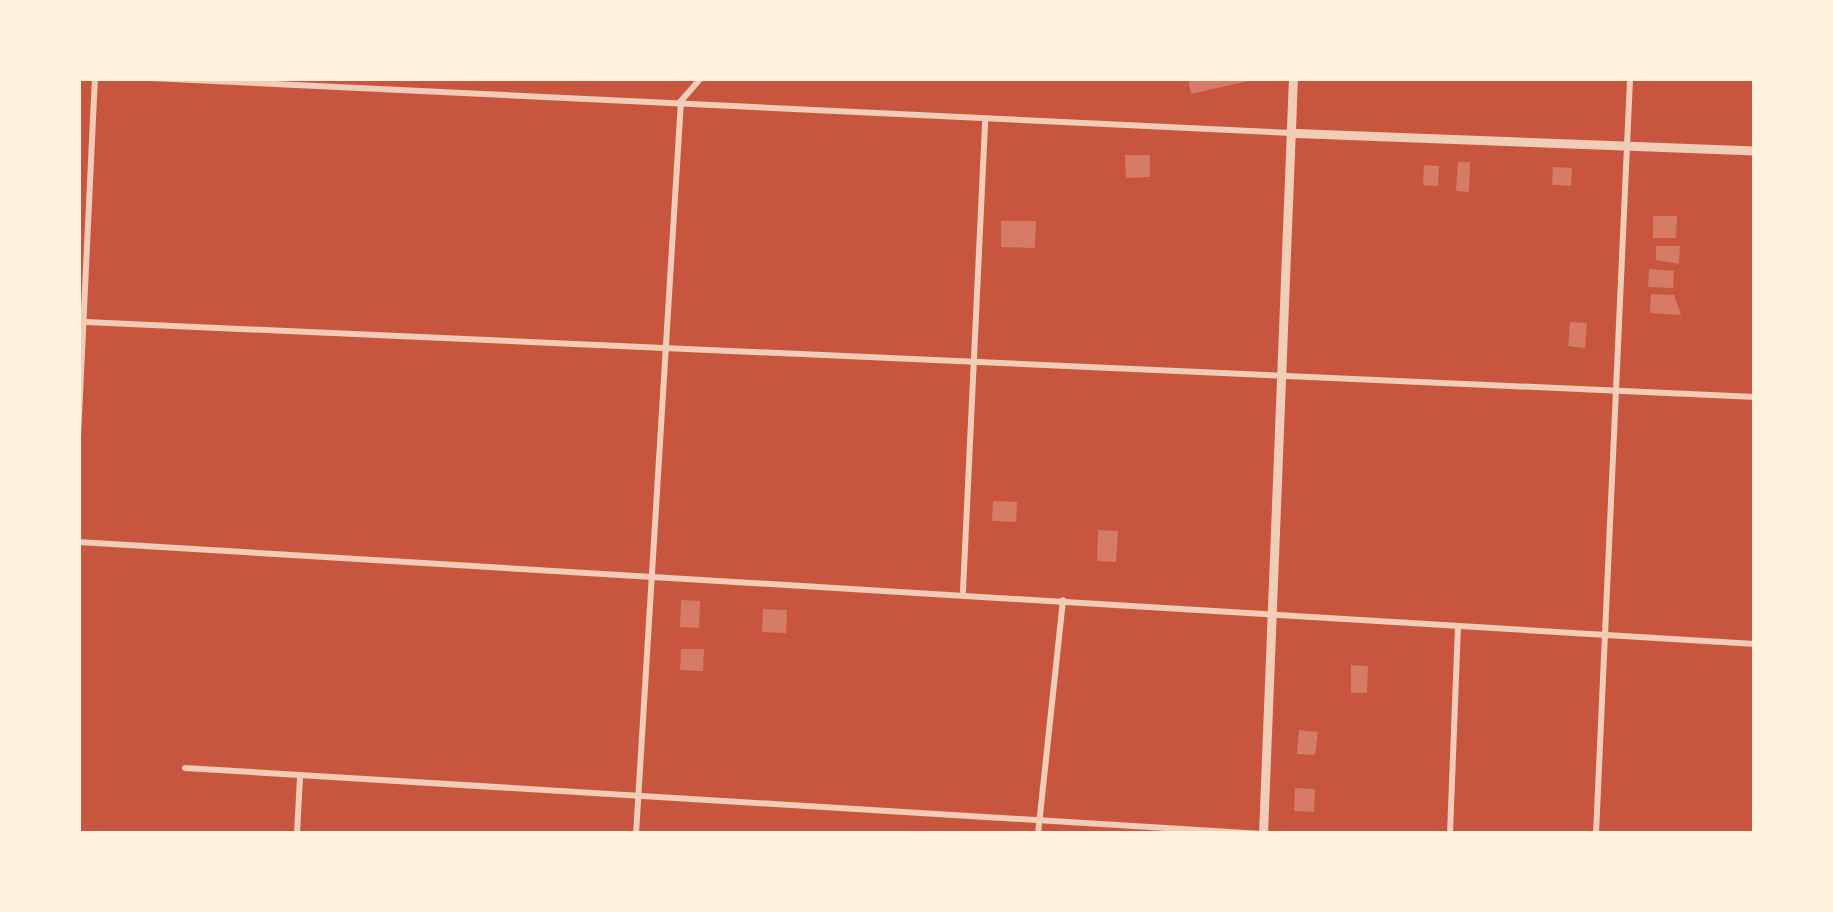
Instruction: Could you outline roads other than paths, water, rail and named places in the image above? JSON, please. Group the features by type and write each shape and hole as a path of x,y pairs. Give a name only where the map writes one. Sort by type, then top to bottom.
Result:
{"street":[{"path":"78,437 95,78"},
{"path":"151,78 1755,151"},
{"path":"636,834 681,101 701,78"},
{"path":"185,768 1263,834 1296,133 1293,78"},
{"path":"1596,834 1630,78"},
{"path":"963,591 985,119"},
{"path":"86,322 664,353 1755,397"},
{"path":"78,542 963,591 1755,644"},
{"path":"1038,834 1063,600"},
{"path":"1450,834 1458,627"},
{"path":"297,834 300,776"}]}
